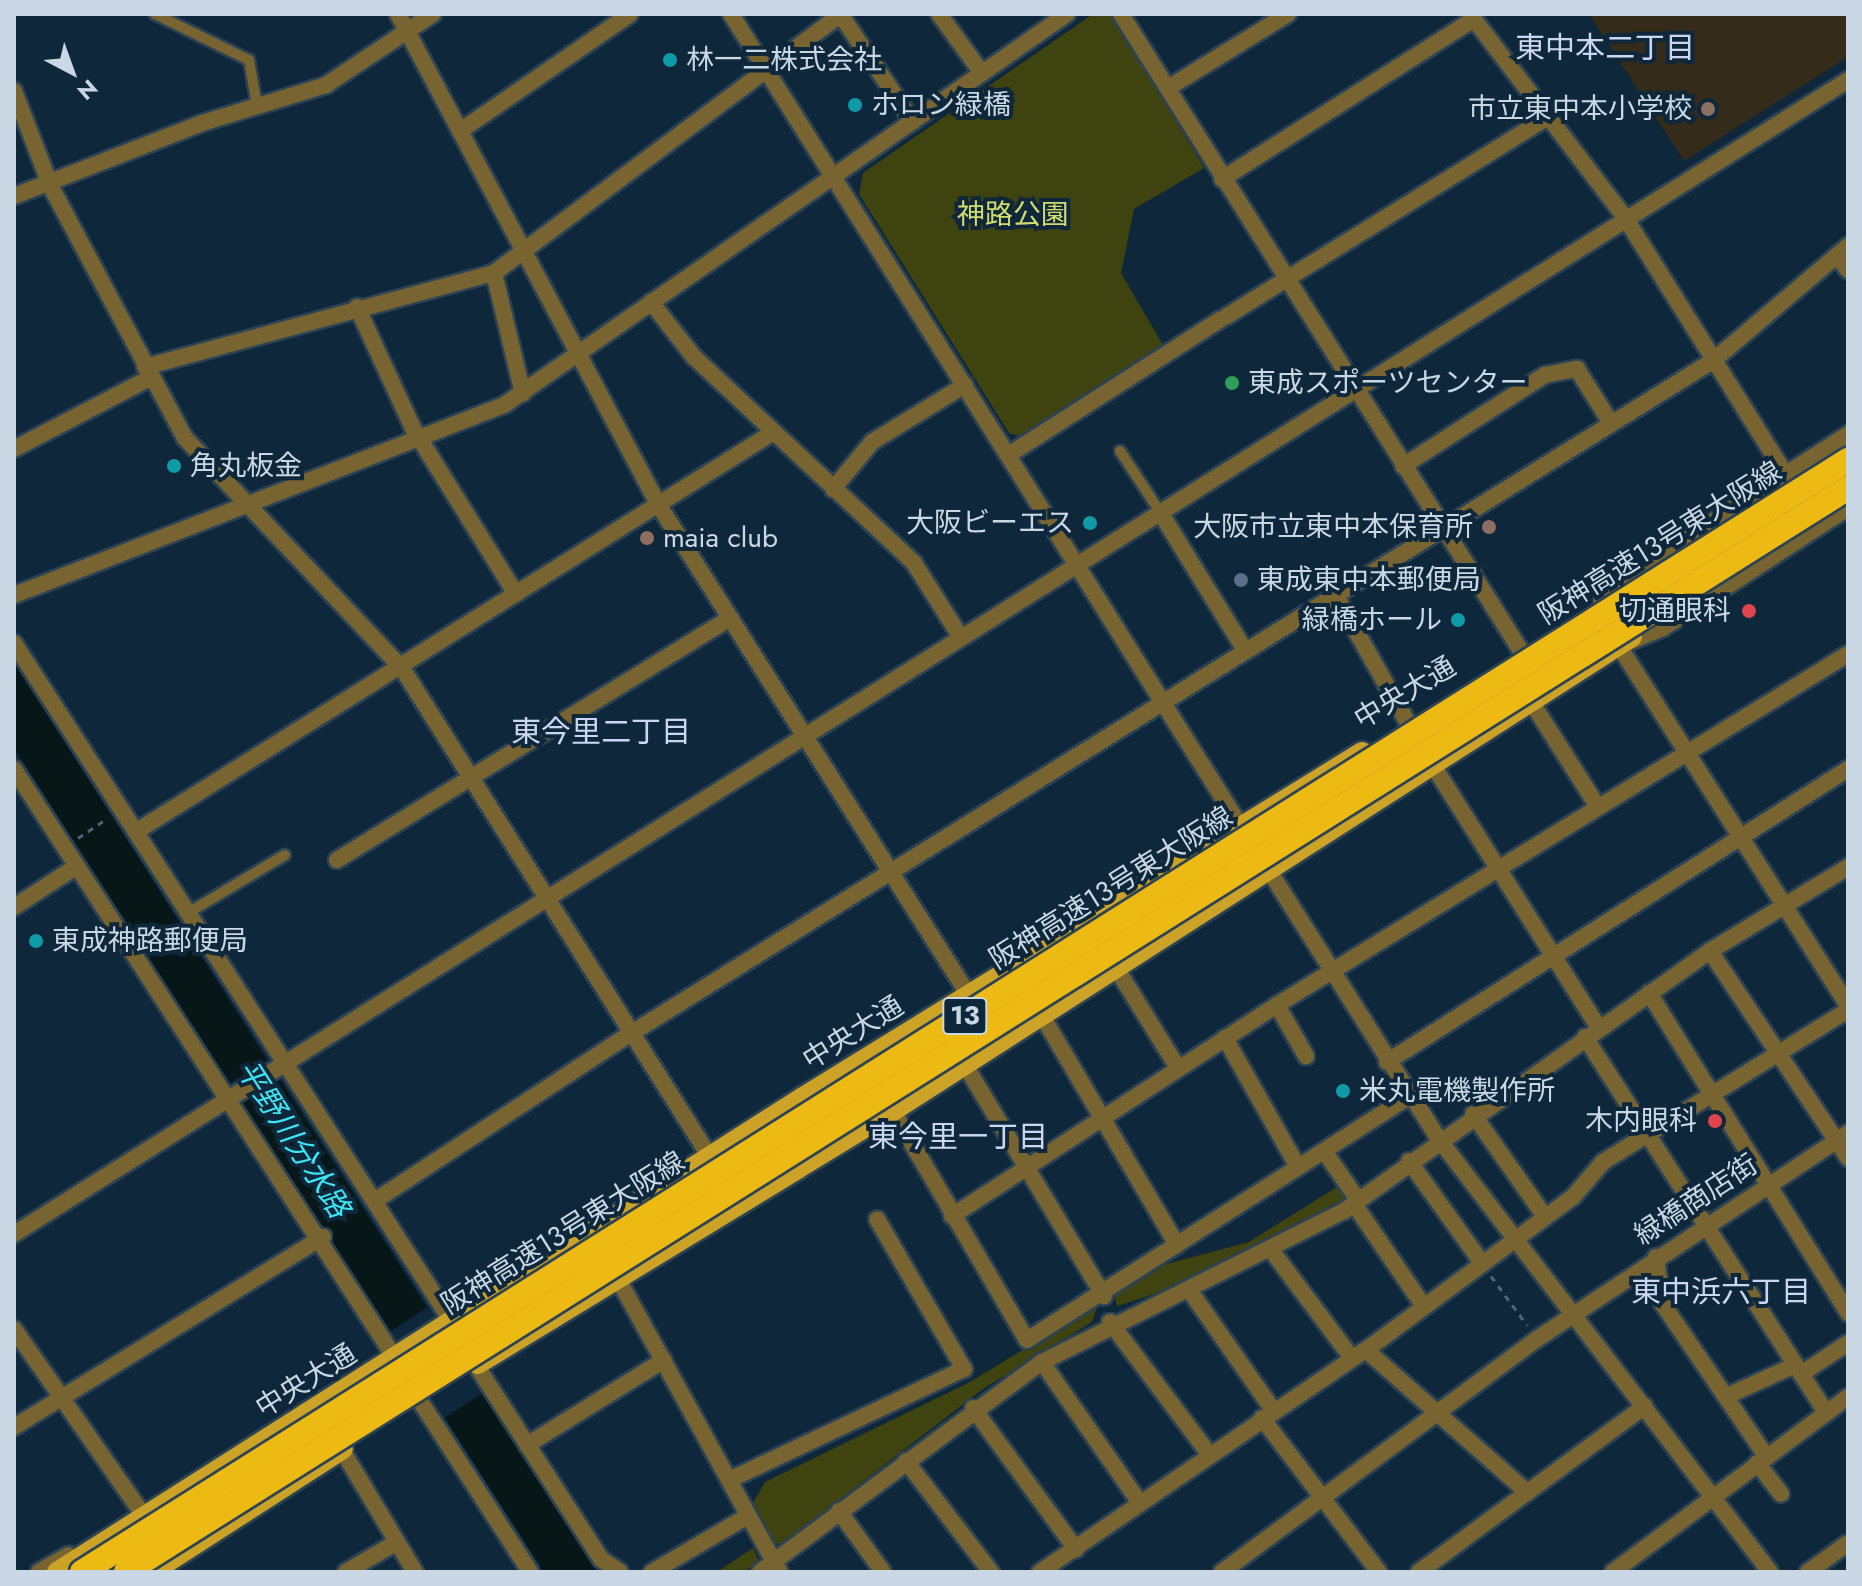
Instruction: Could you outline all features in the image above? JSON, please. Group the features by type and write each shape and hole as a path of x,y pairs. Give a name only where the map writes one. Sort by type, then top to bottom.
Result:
{"highway":[{"name":"阪神高速13号東大阪線","path":"67,1571 1848,460"},
{"name":"阪神高速13号東大阪線","path":"126,1572 1848,488"}],"main road":[{"name":"中央大通","path":"67,1571 143,1517 968,994 1240,825 1409,725 1848,451"},
{"path":"152,1572 178,1565 342,1450 893,1111 1041,1014 1434,767 1715,582 1848,500"}],"street":[{"path":"398,14 658,504 968,994"},
{"path":"14,196 51,187 257,106 326,85 433,14"},
{"path":"460,131 630,14"},
{"path":"731,14 832,178 1010,454 1162,704 1270,871 1330,975 1409,1097 1770,1572"},
{"path":"14,449 148,372 357,307 494,273 840,14 913,122"},
{"path":"939,14 982,73"},
{"path":"14,595 419,438 523,394 578,352 1067,14"},
{"path":"1121,14 1285,280 1523,654"},
{"path":"1168,88 1288,14"},
{"path":"1222,179 1472,17 1626,219 1785,473"},
{"path":"14,1234 280,1065 548,901 960,636 1848,80"},
{"path":"14,91 51,187 185,438 402,668 739,1204"},
{"path":"1010,454 1550,116"},
{"path":"376,1200 630,1034 893,874 1245,650 1714,360 1842,251 1848,270"},
{"path":"494,273 523,394"},
{"path":"651,302 694,357 914,563 960,636"},
{"path":"357,307 419,438 516,594"},
{"path":"1403,466 1545,375 1577,369 1611,423"},
{"path":"833,489 872,442 965,385"},
{"path":"137,831 402,668 772,433"},
{"path":"1596,609 1659,556 1848,434"},
{"path":"1040,1572 1359,1353 1517,1238 1545,1217 1603,1162 1848,1008 1735,839 1619,646 1663,628 1848,508"},
{"path":"1160,512 1245,650"},
{"path":"1335,594 1409,725"},
{"path":"337,860 730,618"},
{"path":"14,643 137,831 280,1065 376,1200 447,1325"},
{"path":"952,1216 1027,1170 1178,1068 1497,867 1848,654"},
{"path":"1532,703 1598,807"},
{"path":"1434,767 1550,955 1648,1135 1825,1411"},
{"path":"14,769 74,868 232,1095 398,1355"},
{"path":"1387,1062 1550,955 1848,769"},
{"path":"618,1279 748,1516 771,1569 839,1511 973,1408 1042,1362 1110,1322 1190,1291 1272,1251 1356,1202 1438,1138 1710,951 1848,867"},
{"path":"14,907 74,868"},
{"path":"1088,922 1178,1068"},
{"path":"1710,951 1777,1052 1842,1136 1848,1158"},
{"path":"1649,993 1711,1096 1833,1283 1848,1313"},
{"path":"1277,1005 1306,1056"},
{"path":"1041,1014 1104,1116 1177,1245"},
{"path":"1225,1038 1298,1167"},
{"path":"965,1065 1104,1296"},
{"path":"893,1111 1027,1340 1104,1296 1177,1245 1409,1097"},
{"path":"1473,1114 1545,1217"},
{"name":"緑橋商店街","path":"1222,1572 1537,1339 1705,1224 1842,1136"},
{"path":"1324,1151 1423,1305"},
{"path":"1409,1161 1482,1263"},
{"path":"729,1480 964,1369 877,1219"},
{"path":"14,1427 323,1237"},
{"path":"1272,1251 1359,1353 1439,1413 1526,1491"},
{"path":"1656,1257 1662,1303 1727,1396 1781,1494"},
{"path":"1833,1283 1848,1274"},
{"path":"1190,1291 1322,1497 1379,1572"},
{"path":"1110,1322 1209,1454"},
{"path":"14,1329 178,1565 158,1572"},
{"path":"1727,1396 1797,1370 1848,1343"},
{"path":"527,1445 664,1360"},
{"path":"1042,1362 1140,1503"},
{"path":"472,1368 527,1445 601,1559 620,1572"},
{"path":"1613,1572 1825,1411 1848,1397"},
{"path":"424,1398 530,1572"},
{"path":"1419,1572 1645,1406"},
{"path":"973,1408 1076,1549"},
{"path":"342,1450 415,1572"},
{"path":"906,1461 991,1572"},
{"path":"839,1511 883,1572"},
{"path":"652,1572 748,1516"},
{"path":"39,1572 143,1517"},
{"path":"346,1572 397,1542"},
{"path":"1808,1572 1848,1543"}],"lane":[{"path":"155,14 249,60 257,106"},
{"path":"1120,451 1160,512"},
{"path":"188,913 285,855"}],"path":[{"path":"68,844 116,813"},
{"path":"1482,1263 1537,1339"}],"shaded area":[{"name":"市立東中本小学校","path":"1589,14 1848,14 1848,57 1684,161"}],"green space":[{"name":"神路公園","path":"1093,14 1112,14 1204,168 1134,209 1121,273 1163,345 1024,437 1009,433 859,194 863,173"},
{"path":"1340,1185 1347,1203 1186,1284 1117,1306 1114,1294 1163,1265 1249,1242"},
{"path":"1098,1304 1092,1322 983,1389 782,1544 773,1543 753,1503 765,1482 970,1382"},
{"path":"753,1548 759,1561 744,1572 717,1572"}],"water":[{"name":"平野川分水路","path":"14,663 598,1572 544,1572 14,748"}],"pier":[{"path":"269,1058 282,1078 241,1105 228,1085"},
{"path":"428,1307 484,1393 444,1418 389,1333"}],"place":[{"name":"林一二株式会社","path":"670,60"},
{"name":"ホロン緑橋","path":"855,105"},
{"name":"市立東中本小学校","path":"1708,109"},
{"name":"東成スポーツセンター","path":"1232,383"},
{"name":"角丸板金","path":"174,466"},
{"name":"大阪ビーエス","path":"1090,523"},
{"name":"大阪市立東中本保育所","path":"1489,527"},
{"name":"maia club","path":"647,538"},
{"name":"東成東中本郵便局","path":"1241,580"},
{"name":"切通眼科","path":"1749,611"},
{"name":"緑橋ホール","path":"1458,620"},
{"name":"東成神路郵便局","path":"36,941"},
{"name":"米丸電機製作所","path":"1343,1091"},
{"name":"木内眼科","path":"1715,1121"}],"district":[{"name":"東中本二丁目","path":"1605,48"},
{"name":"東今里二丁目","path":"601,732"},
{"name":"東今里一丁目","path":"958,1137"},
{"name":"東中浜六丁目","path":"1721,1292"}]}
